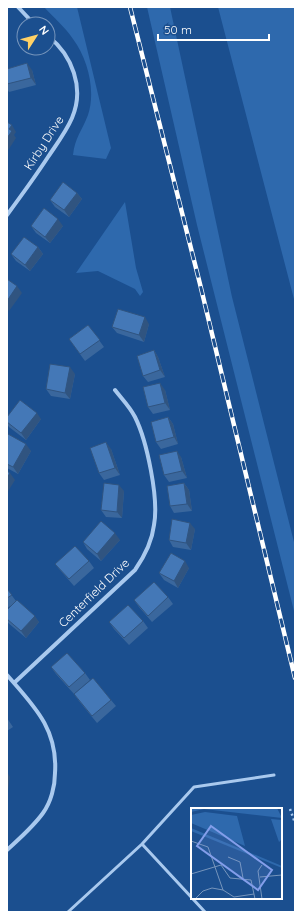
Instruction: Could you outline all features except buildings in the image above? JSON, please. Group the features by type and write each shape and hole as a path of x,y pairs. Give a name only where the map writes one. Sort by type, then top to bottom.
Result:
{"street":[{"path":"18,7 26,16"},
{"name":"Kirby Drive","path":"7,215 62,136 76,108 76,83 74,72 68,59 56,43"},
{"name":"Centerfield Drive","path":"14,683 135,570 149,543 154,526 156,508 146,449 136,418 130,407 115,390"},
{"path":"7,675 38,711 52,737 56,762 55,780 51,798 44,812 33,826 7,850"}],"lane":[{"path":"68,912 142,844 194,787 274,775"},
{"path":"142,844 191,897"},
{"path":"193,899 205,912"}],"path":[{"path":"290,809 295,823"}],"shaded area":[{"path":"44,7 77,7 111,148 106,159 73,155 75,143 88,115 91,86 83,56 73,39 56,19 56,16 53,16"},
{"path":"147,7 170,7 232,297 295,546 295,615 197,225"},
{"path":"218,7 295,7 295,303"},
{"path":"125,202 136,268 143,292 140,296 135,289 98,271 76,273"}],"railway":[{"path":"130,7 200,284 295,678"}]}
